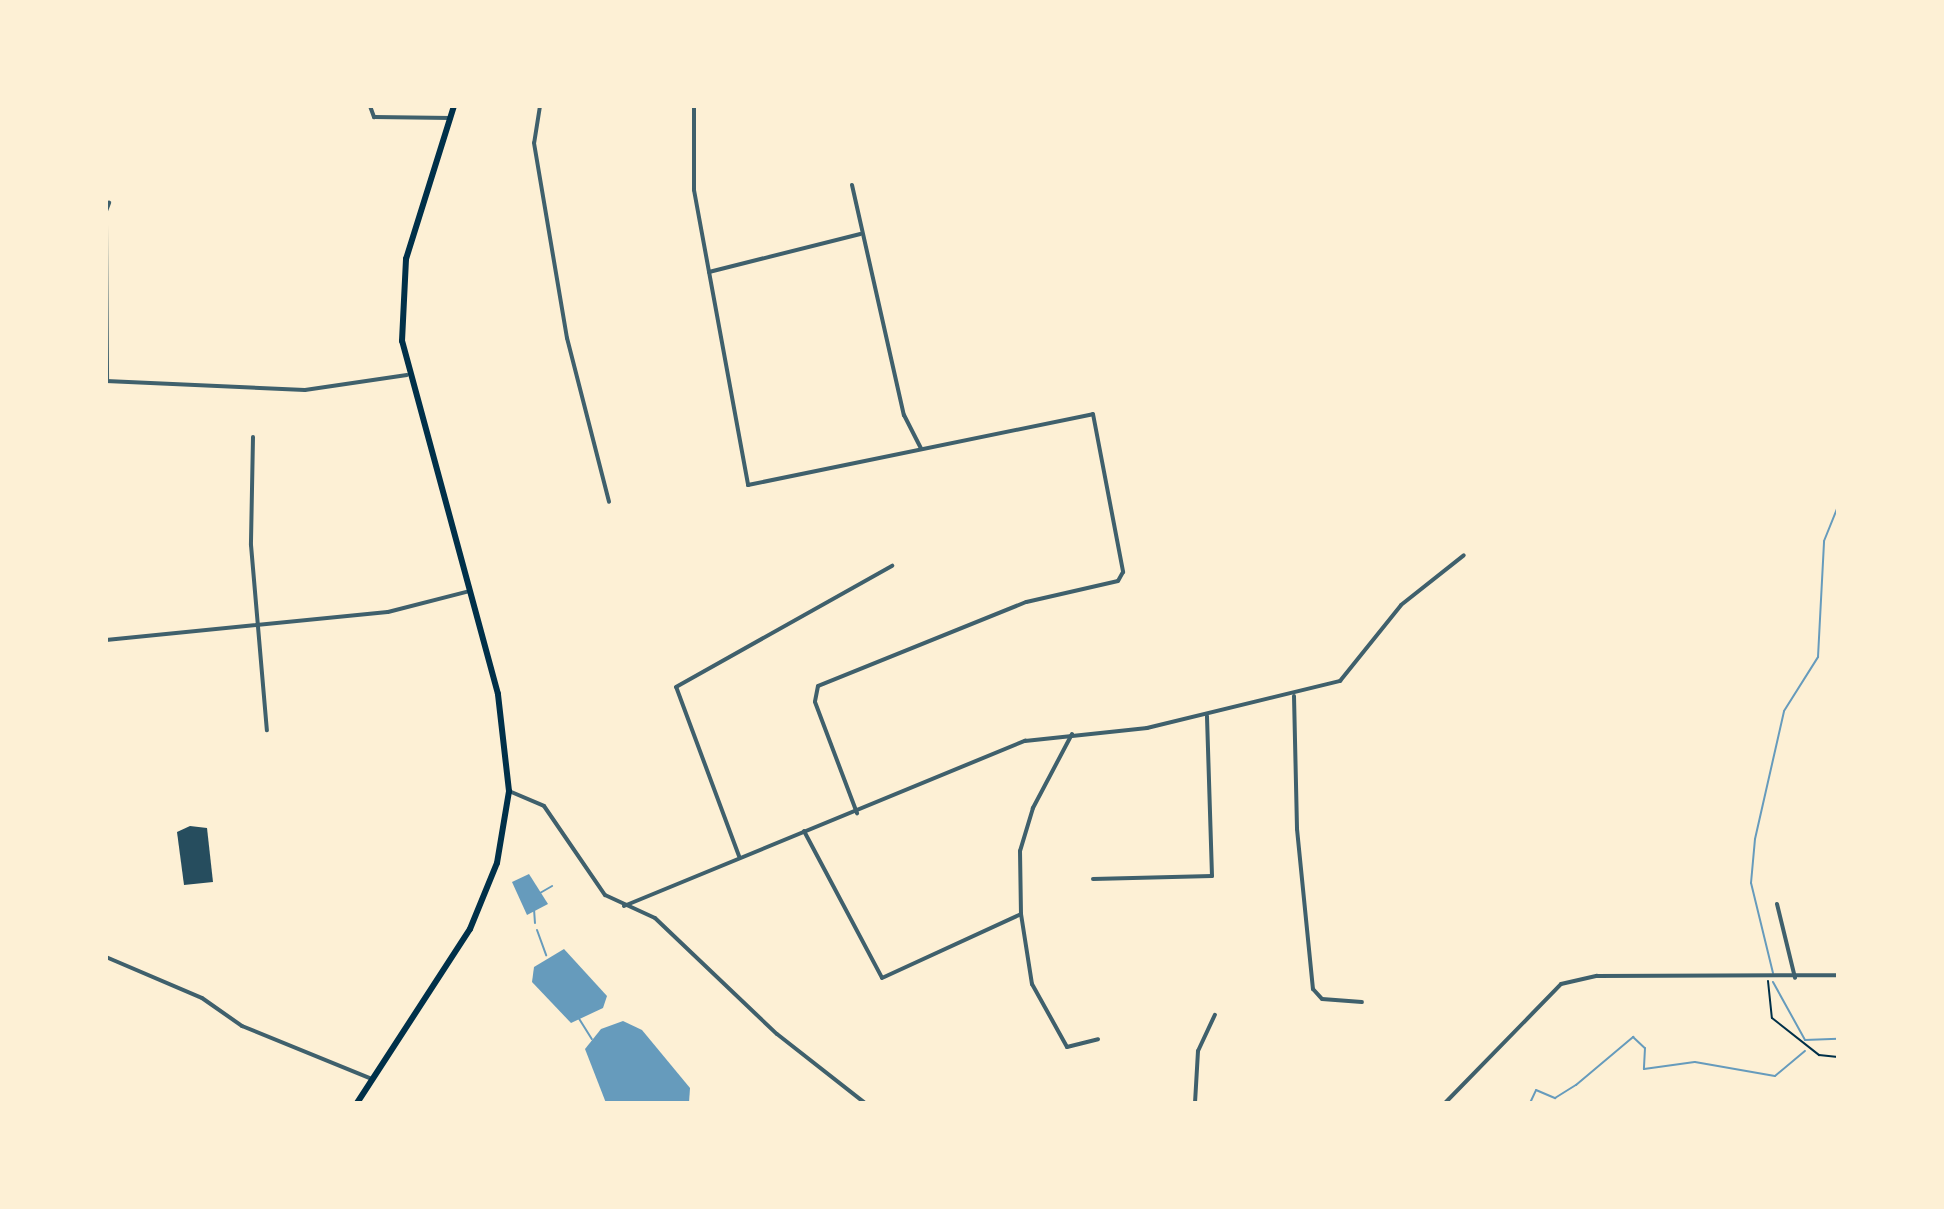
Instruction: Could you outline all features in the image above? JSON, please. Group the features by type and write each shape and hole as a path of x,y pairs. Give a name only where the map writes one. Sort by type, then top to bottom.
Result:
{"main road":[{"path":"357,1103 470,929 497,863 509,791 498,694 407,375 400,310 406,259 454,106"}],"street":[{"path":"370,106 374,117 451,118"},
{"path":"540,106 534,143 567,338 609,502"},
{"path":"694,106 694,190 748,485 921,448 990,440 1093,414 1123,572 1118,581 1026,602 818,686 815,702 857,813"},
{"path":"852,185 860,234 904,415 921,448"},
{"path":"106,211 109,203"},
{"path":"106,224 106,381 305,390 407,375"},
{"path":"709,272 721,275 860,234"},
{"path":"253,437 257,625 267,730"},
{"path":"624,906 739,856 857,813 1025,741 1207,716 1294,696 1340,681 1401,605 1464,555"},
{"path":"739,856 676,687 892,566"},
{"path":"106,640 388,612 470,591"},
{"path":"1294,696 1297,829 1313,989 1322,999 1362,1002"},
{"path":"1093,879 1212,876 1207,716"},
{"path":"1072,734 1033,808 1020,851 1021,914 1032,984 1067,1047 1098,1039"},
{"path":"509,791 544,806 605,895 655,918 777,1034 865,1103"},
{"path":"804,831 882,978 1021,914"},
{"path":"1777,904 1795,978"},
{"path":"106,957 202,998 242,1026 373,1079"},
{"path":"1445,1103 1561,984 1645,975 1768,980 1838,975"},
{"path":"1195,1103 1198,1051 1215,1015"}],"path":[{"path":"1768,980 1772,1018 1819,1055 1838,1057"}],"water":[{"path":"529,874 548,904 527,915 512,882"},
{"path":"564,949 607,996 603,1008 571,1023 532,982 534,967"},
{"path":"623,1021 642,1030 690,1088 689,1103 606,1103 585,1049 601,1029"}],"building":[{"path":"190,826 207,828 213,882 184,885 177,832"}],"waterway":[{"path":"1773,973 1751,883 1755,839 1784,711 1818,657 1824,541 1838,507"},
{"path":"540,893 552,886"},
{"path":"534,909 535,923"},
{"path":"537,930 546,955"},
{"path":"1773,982 1805,1040 1838,1039"},
{"path":"578,1017 592,1039"},
{"path":"1530,1103 1536,1090 1555,1098 1576,1085 1633,1037 1645,1048 1644,1069 1695,1062 1775,1076 1805,1051"}],"railway":[{"path":"1706,1103 1758,1103"}]}
